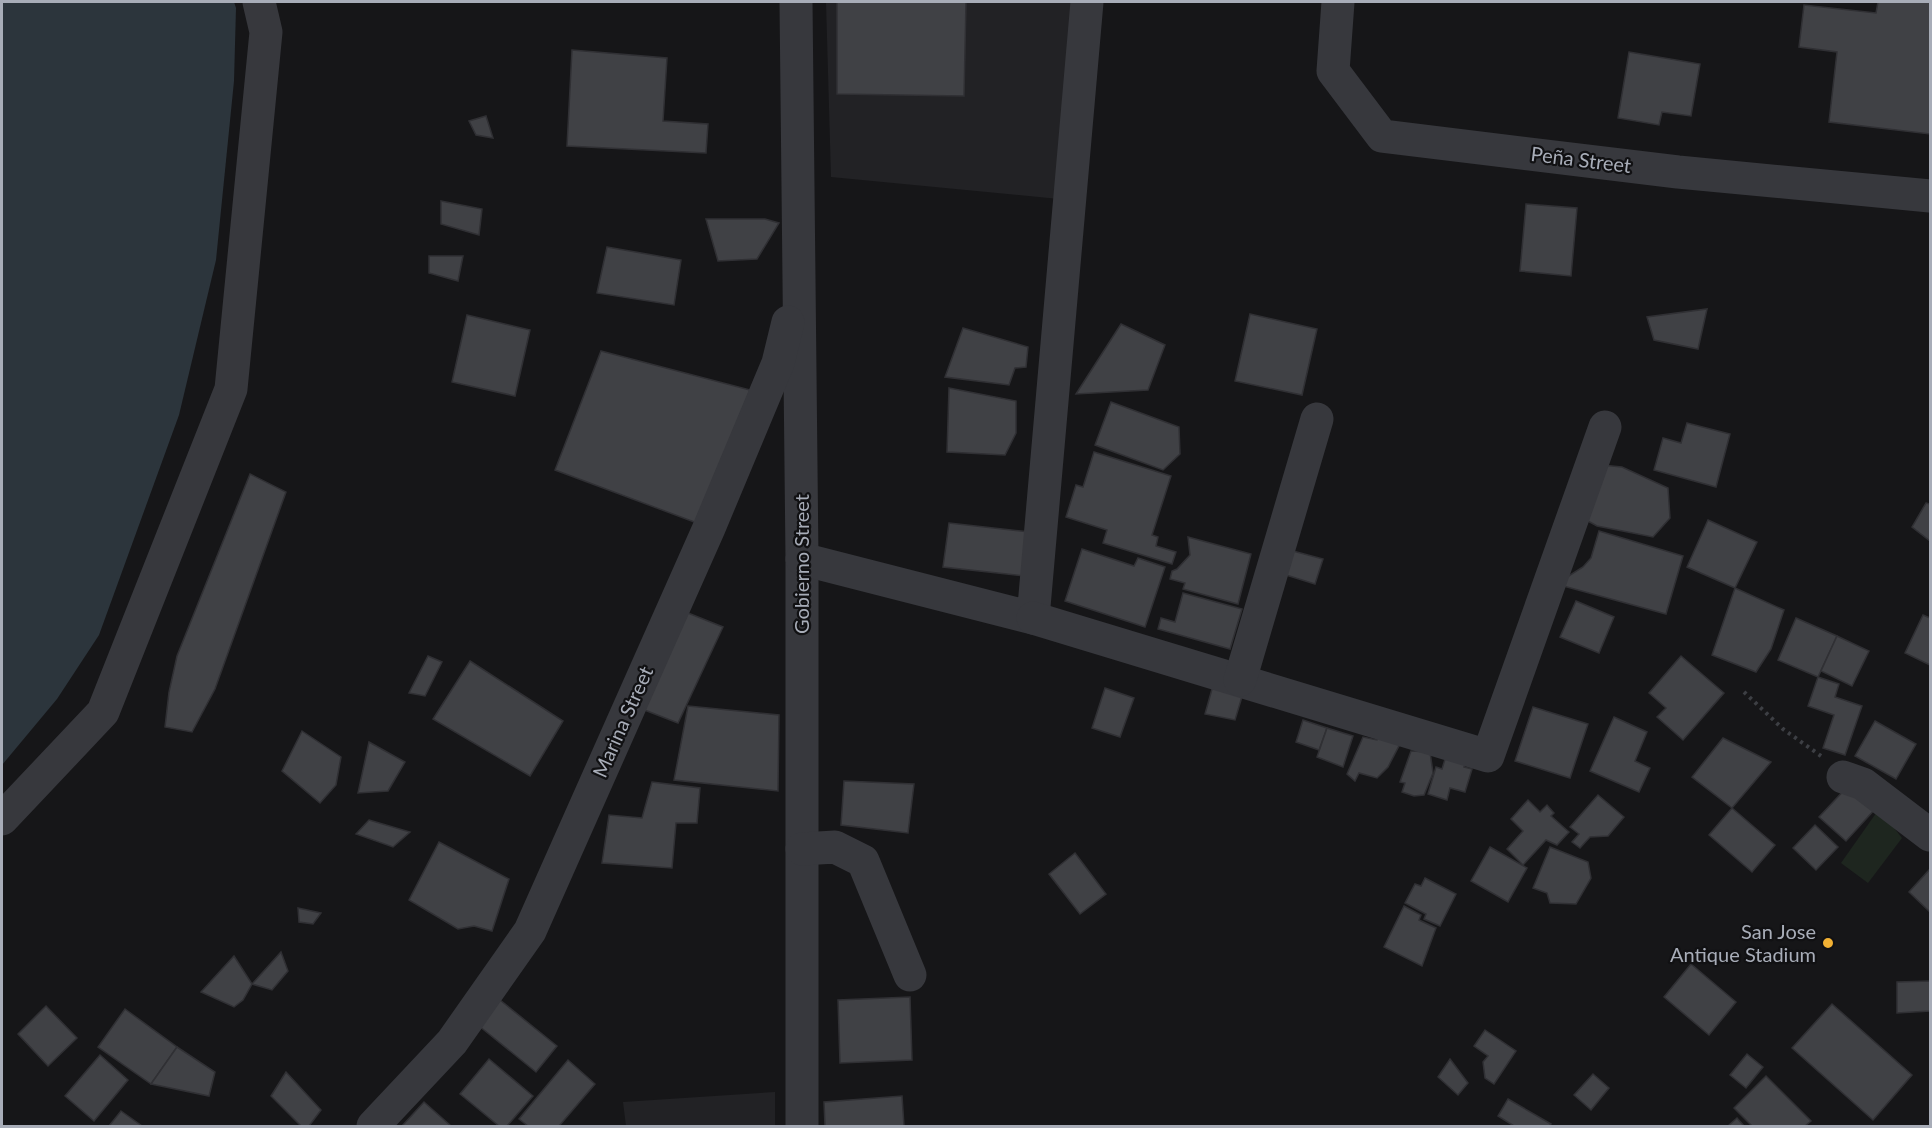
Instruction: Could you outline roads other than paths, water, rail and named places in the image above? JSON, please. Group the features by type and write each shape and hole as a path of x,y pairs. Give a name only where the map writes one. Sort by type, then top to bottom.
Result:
{"street":[{"path":"2,819 103,712 231,389 266,32 259,2"},
{"name":"Gobierno Street","path":"796,2 802,559 802,1126"},
{"path":"1033,618 1087,2"},
{"name":"Peña Street","path":"1338,2 1333,71 1382,136 1678,172 1930,196"},
{"name":"Marina Street","path":"373,1126 452,1042 530,931 709,528 778,363 799,277"},
{"path":"1240,680 1317,418"},
{"path":"802,559 1033,618 1488,756 1605,427"},
{"path":"1843,777 1863,784 1930,835"},
{"path":"802,849 835,848 863,861 910,975"}],"place":[{"name":"San Jose Antique Stadium","path":"1828,943"}]}
